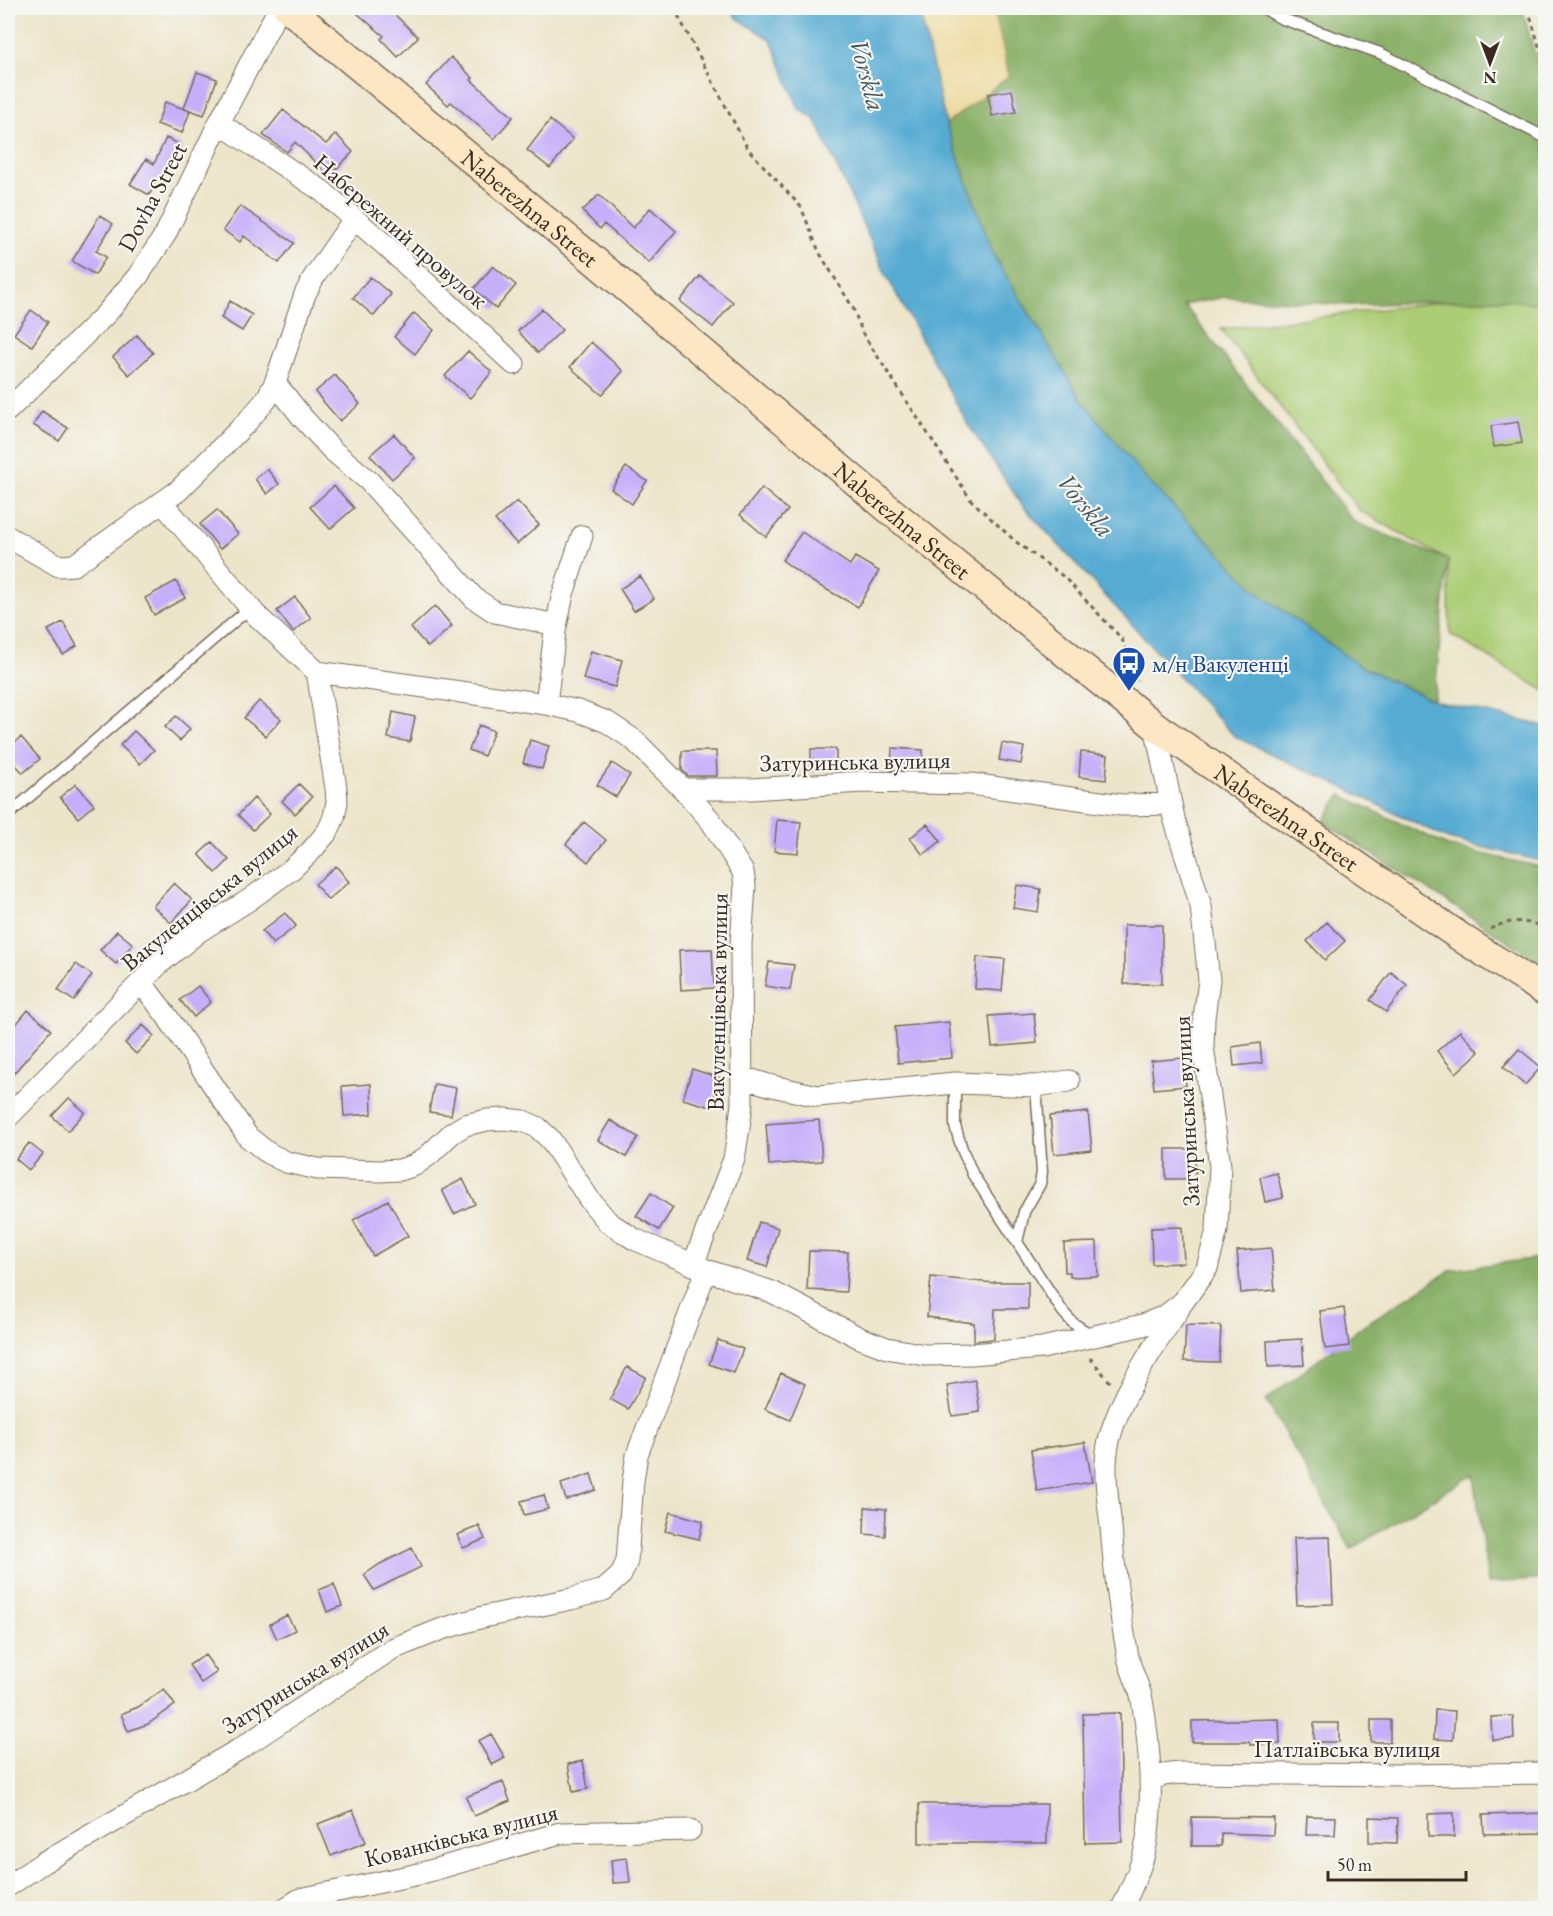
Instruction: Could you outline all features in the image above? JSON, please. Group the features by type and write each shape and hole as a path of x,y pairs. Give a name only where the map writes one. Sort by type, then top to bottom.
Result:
{"street":[{"name":"Dovha Street","path":"8,410 106,314 138,276 165,235 219,123 279,8"},
{"name":"Naberezhna Street","path":"288,8 581,249 892,512 1147,720 1466,941 1545,992"},
{"name":"Набережний провулок","path":"219,123 322,191 514,364"},
{"path":"8,537 59,566 74,565 178,491 266,400 275,382 305,294 354,219"},
{"path":"275,382 332,450 369,482 474,598 495,612 556,625"},
{"path":"162,502 250,608 317,672"},
{"path":"546,704 556,625 563,594 582,536"},
{"name":"Вакуленцівська вулиця","path":"8,1117 160,963 198,932 249,900 293,868 328,831 337,802 317,672 546,704 578,711 607,722 634,740 711,820 743,872 745,886 741,944 742,1104 734,1159 699,1268"},
{"name":"Затуринська вулиця","path":"1147,720 1201,906 1209,980 1203,1047 1220,1166 1217,1230 1207,1268 1161,1336 1128,1393 1112,1426 1107,1448 1106,1468 1112,1549 1129,1660 1142,1697 1150,1781"},
{"name":"Затуринська вулиця","path":"683,789 751,789 862,782 971,784 1122,806 1171,804"},
{"name":"Затуринська вулиця","path":"141,982 166,1015 248,1137 268,1153 286,1162 318,1169 400,1170 415,1166 452,1133 465,1125 487,1120 522,1121 537,1127 550,1139 589,1199 608,1222 634,1239 699,1268 772,1293 860,1338 887,1348 925,1355 972,1354 1042,1348 1143,1325 1165,1316 1183,1302"},
{"path":"742,1077 772,1086 818,1095 955,1083 1036,1086 1069,1081"},
{"name":"Затуринська вулиця","path":"8,1886 44,1862 238,1750 392,1649 442,1629 483,1617 604,1590 621,1575 627,1561 632,1491 638,1455 699,1268"},
{"name":"Патлаївська вулиця","path":"1150,1781 1163,1775 1180,1773 1406,1775 1545,1773"},
{"path":"1122,1908 1145,1852 1150,1781"},
{"name":"Кованківська вулиця","path":"286,1908 300,1899 419,1874 560,1833 690,1830"}],"lane":[{"path":"1263,8 1280,18 1380,53 1545,138"},
{"path":"8,815 250,608"},
{"path":"955,1083 955,1126 974,1175 1063,1312 1073,1323 1091,1335"},
{"path":"1017,1242 1024,1212 1040,1184 1042,1172 1036,1086"}],"path":[{"path":"674,8 748,149 801,207 819,252 853,308 862,334 971,500 1015,541 1064,577 1122,639 1141,691 1147,720"},
{"path":"1528,8 1545,70"},
{"path":"1466,941 1498,925 1520,920 1545,927"},
{"path":"1060,1343 1085,1352 1112,1385"}],"green space":[{"path":"992,8 1522,8 1545,91 1545,304 1501,299 1350,305 1224,297 1184,305 1354,522 1448,560 1434,701 1360,666 1260,594 1144,477 1082,400 994,256 946,124 1009,76"},
{"path":"1545,289 1545,691 1450,634 1448,560 1359,510 1221,329"},
{"path":"1341,795 1448,846 1545,868 1545,965 1323,822"},
{"path":"1545,1257 1545,1579 1488,1583 1474,1474 1351,1549 1266,1400 1364,1325 1451,1270"}],"sand":[{"path":"919,8 994,8 1009,76 946,124"}],"water":[{"name":"Vorskla","path":"730,8 919,8 946,124 994,256 1082,400 1144,477 1260,594 1360,666 1434,701 1545,726 1545,862 1448,839 1235,737 1022,505 969,426 887,277 815,119 799,109 771,40 737,18"}],"building":[{"path":"351,8 388,8 418,37 398,57 381,39 384,36"},
{"path":"451,57 473,78 471,80 513,117 494,139 451,102 448,105 426,85"},
{"path":"197,72 217,79 204,115 184,108"},
{"path":"1012,90 1016,112 992,116 988,94"},
{"path":"165,102 190,111 182,133 157,124"},
{"path":"283,110 326,144 336,134 353,152 329,176 295,142 287,152 263,135"},
{"path":"550,120 573,139 550,168 527,150"},
{"path":"166,138 181,145 149,195 130,184 146,159 154,164"},
{"path":"599,195 633,228 650,208 676,231 649,263 604,224 600,229 582,211"},
{"path":"240,206 294,243 279,263 244,236 240,242 223,230"},
{"path":"100,215 113,224 96,251 106,257 95,275 72,261"},
{"path":"493,266 516,285 496,309 474,289"},
{"path":"700,276 733,302 713,327 680,301"},
{"path":"370,277 391,294 374,316 353,298"},
{"path":"230,301 252,315 242,331 221,318"},
{"path":"542,309 562,330 538,353 518,331"},
{"path":"31,310 48,322 32,346 14,334"},
{"path":"414,313 434,330 415,354 394,337"},
{"path":"137,335 153,353 129,375 113,357"},
{"path":"591,342 623,371 602,395 570,367"},
{"path":"468,351 492,372 470,398 445,376"},
{"path":"335,375 360,404 340,421 315,392"},
{"path":"42,411 68,428 59,441 33,425"},
{"path":"1518,422 1522,443 1494,447 1491,426"},
{"path":"394,434 415,458 392,479 370,455"},
{"path":"626,467 647,481 632,504 611,489"},
{"path":"267,469 279,484 267,494 255,479"},
{"path":"334,486 354,508 330,529 310,507"},
{"path":"762,488 788,510 766,537 740,515"},
{"path":"517,501 539,525 517,544 495,520"},
{"path":"217,510 238,534 220,549 200,524"},
{"path":"802,532 850,565 855,557 879,571 858,607 811,581 782,560"},
{"path":"640,576 654,599 634,611 620,589"},
{"path":"176,581 185,598 154,615 145,598"},
{"path":"295,597 311,618 293,632 277,611"},
{"path":"435,606 452,626 428,647 411,628"},
{"path":"63,622 77,646 63,655 48,630"},
{"path":"591,651 622,660 615,687 583,679"},
{"path":"259,701 281,719 266,736 244,718"},
{"path":"393,712 415,717 410,742 388,738"},
{"path":"176,716 190,729 180,741 165,727"},
{"path":"479,725 494,731 484,756 469,750"},
{"path":"134,731 154,750 140,764 120,745"},
{"path":"21,737 40,759 23,773 8,756 8,749"},
{"path":"530,740 549,746 542,769 523,763"},
{"path":"1002,743 1024,747 1021,764 999,760"},
{"path":"892,748 923,750 922,770 891,770"},
{"path":"811,749 836,749 836,769 811,769"},
{"path":"682,751 716,751 717,776 688,776 682,770"},
{"path":"1081,752 1108,755 1106,780 1079,777"},
{"path":"612,763 630,775 616,797 597,785"},
{"path":"76,784 94,805 78,818 60,797"},
{"path":"299,784 312,797 295,814 282,801"},
{"path":"254,798 270,814 253,830 238,815"},
{"path":"777,820 801,822 798,853 774,851"},
{"path":"584,822 606,840 588,862 566,844"},
{"path":"927,824 941,841 923,855 910,838"},
{"path":"212,842 229,860 216,873 199,854"},
{"path":"336,866 349,882 328,900 315,884"},
{"path":"174,883 192,900 171,923 153,906"},
{"path":"1017,885 1041,889 1038,912 1013,908"},
{"path":"285,913 296,926 273,944 262,931"},
{"path":"1327,922 1345,941 1325,960 1307,941"},
{"path":"1124,925 1162,925 1162,984 1124,984"},
{"path":"117,931 133,944 116,964 100,950"},
{"path":"712,949 714,988 681,990 679,950"},
{"path":"977,957 1005,959 1002,991 975,989"},
{"path":"769,962 794,965 790,990 765,986"},
{"path":"76,964 92,975 74,1001 58,990"},
{"path":"1391,972 1407,985 1386,1012 1370,1000"},
{"path":"198,986 211,1002 194,1017 180,1000"},
{"path":"28,1010 51,1030 8,1080 8,1034"},
{"path":"1034,1013 1037,1043 992,1047 989,1016"},
{"path":"949,1022 952,1058 898,1063 895,1027"},
{"path":"143,1025 154,1036 136,1054 125,1043"},
{"path":"1460,1031 1479,1052 1456,1073 1437,1051"},
{"path":"1260,1043 1262,1063 1234,1066 1232,1047"},
{"path":"1519,1049 1541,1067 1525,1085 1503,1067"},
{"path":"1183,1058 1186,1086 1154,1089 1151,1061"},
{"path":"692,1069 720,1078 711,1107 683,1099"},
{"path":"371,1084 372,1114 344,1116 342,1086"},
{"path":"434,1084 456,1088 451,1115 429,1112"},
{"path":"69,1098 85,1112 68,1131 52,1116"},
{"path":"1088,1112 1092,1150 1054,1154 1050,1116"},
{"path":"610,1120 638,1137 626,1157 598,1140"},
{"path":"819,1120 822,1161 769,1165 766,1124"},
{"path":"29,1143 43,1154 29,1170 16,1159"},
{"path":"1166,1149 1195,1149 1195,1179 1166,1179"},
{"path":"1277,1173 1283,1198 1265,1202 1260,1177"},
{"path":"463,1179 475,1204 454,1214 442,1190"},
{"path":"651,1193 673,1208 659,1230 636,1216"},
{"path":"388,1200 408,1236 373,1256 353,1220"},
{"path":"759,1222 778,1228 767,1267 747,1261"},
{"path":"1182,1227 1184,1263 1152,1264 1151,1228"},
{"path":"1097,1242 1098,1276 1070,1277 1070,1272 1065,1272 1064,1243"},
{"path":"1271,1248 1275,1290 1241,1293 1237,1251"},
{"path":"809,1251 848,1252 846,1292 807,1290"},
{"path":"931,1277 994,1283 1028,1282 1028,1309 995,1309 994,1339 974,1341 974,1323 927,1317"},
{"path":"1344,1308 1349,1346 1325,1349 1320,1311"},
{"path":"1186,1325 1221,1326 1219,1362 1184,1361"},
{"path":"1302,1339 1304,1365 1268,1367 1267,1341"},
{"path":"718,1340 743,1349 734,1373 709,1364"},
{"path":"627,1367 646,1377 628,1409 610,1399"},
{"path":"781,1373 805,1384 790,1420 765,1409"},
{"path":"975,1380 980,1412 952,1416 947,1385"},
{"path":"1085,1442 1092,1482 1037,1491 1031,1450"},
{"path":"591,1474 596,1490 566,1500 561,1484"},
{"path":"544,1495 548,1509 524,1515 521,1501"},
{"path":"865,1507 886,1509 885,1536 864,1534"},
{"path":"670,1512 703,1521 699,1539 665,1531"},
{"path":"479,1526 485,1539 463,1548 457,1535"},
{"path":"1330,1537 1333,1604 1297,1605 1294,1538"},
{"path":"412,1548 421,1567 374,1590 364,1575"},
{"path":"334,1584 342,1606 327,1612 319,1590"},
{"path":"287,1615 295,1630 277,1639 270,1624"},
{"path":"205,1655 217,1672 201,1683 189,1665"},
{"path":"164,1689 175,1705 148,1724 128,1731 121,1714 138,1707"},
{"path":"1435,1710 1455,1711 1453,1740 1434,1739"},
{"path":"1120,1713 1122,1842 1085,1843 1083,1714"},
{"path":"1513,1716 1514,1739 1492,1740 1491,1717"},
{"path":"1279,1719 1280,1744 1192,1742 1192,1721"},
{"path":"1371,1720 1390,1720 1390,1742 1371,1742"},
{"path":"1314,1723 1339,1723 1339,1742 1314,1742"},
{"path":"491,1734 505,1758 492,1765 478,1741"},
{"path":"583,1761 588,1789 573,1792 568,1764"},
{"path":"503,1782 510,1801 474,1816 466,1797"},
{"path":"919,1804 1047,1804 1047,1843 919,1843"},
{"path":"353,1810 366,1842 331,1856 318,1824"},
{"path":"1454,1813 1454,1837 1428,1837 1428,1814"},
{"path":"1545,1813 1545,1833 1484,1834 1483,1815"},
{"path":"1307,1816 1336,1817 1335,1835 1306,1835"},
{"path":"1192,1817 1274,1818 1273,1835 1221,1833 1221,1846 1192,1846"},
{"path":"1369,1817 1398,1818 1397,1843 1369,1842"},
{"path":"627,1858 630,1882 613,1883 611,1860"}],"place":[{"name":"м/н Вакуленці","path":"1129,692"}]}
